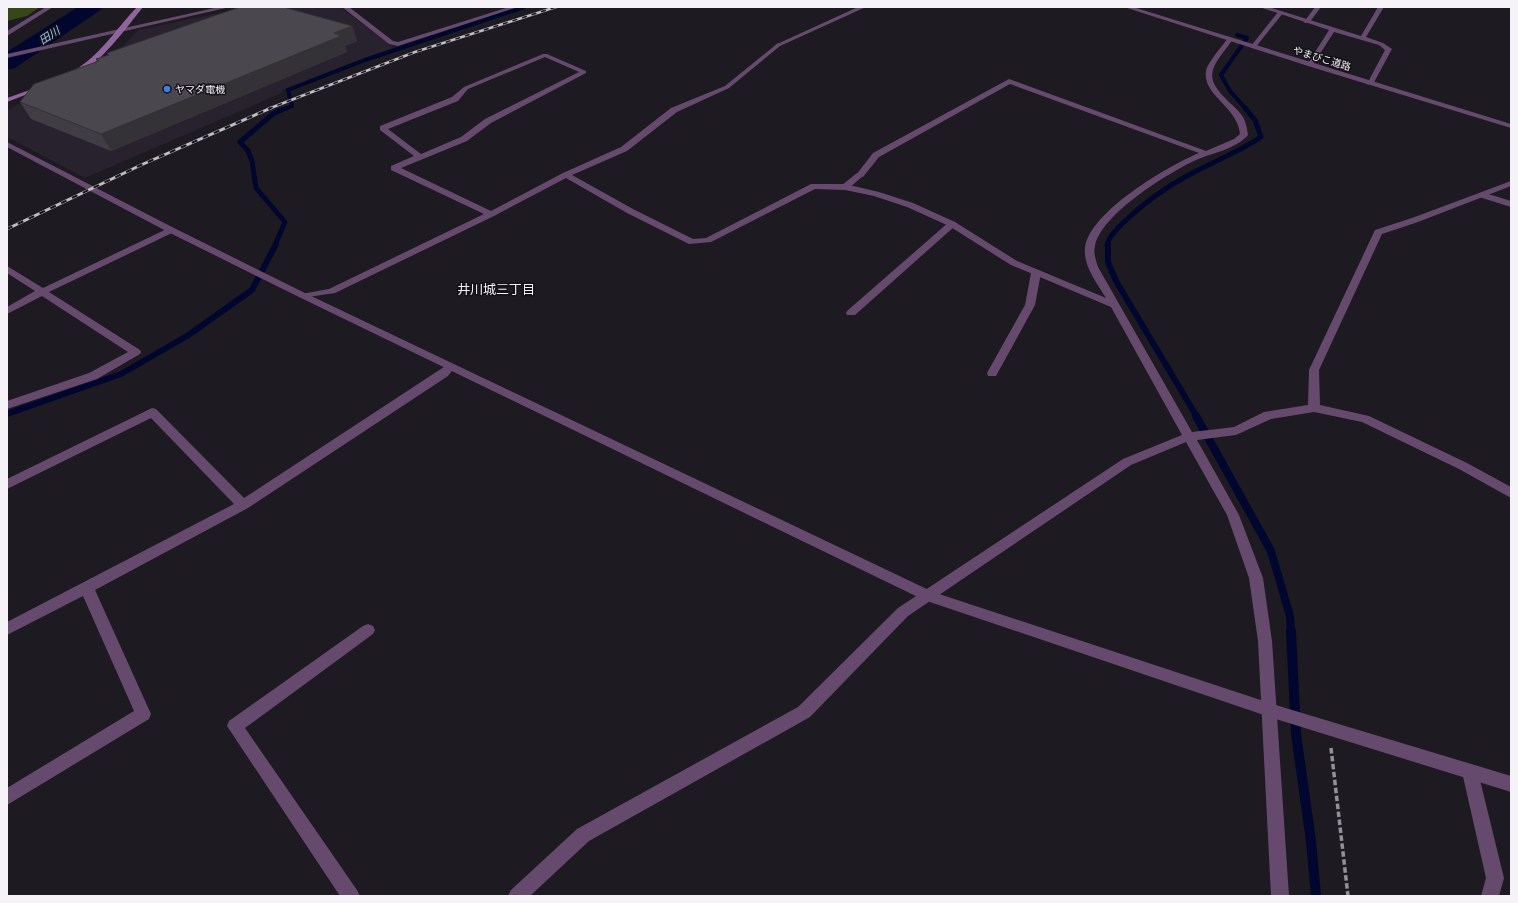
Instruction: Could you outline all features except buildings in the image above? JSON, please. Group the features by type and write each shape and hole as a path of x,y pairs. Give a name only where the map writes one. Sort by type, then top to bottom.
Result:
{"main road":[{"path":"68,76 94,62 103,54 140,7"},
{"path":"7,100 48,84"}],"street":[{"path":"7,34 50,7"},
{"path":"7,56 227,7"},
{"path":"345,7 391,43 398,44 515,7"},
{"path":"304,296 332,291 491,214 566,175 624,149 674,110 728,87 778,45 863,7"},
{"name":"やまびこ道路","path":"1127,7 1370,84 1511,126"},
{"path":"1262,7 1279,11 1308,22 1381,44 1389,50 1370,84"},
{"path":"1308,22 1318,7"},
{"path":"1363,38 1373,18 1381,7"},
{"path":"1147,13 1160,8"},
{"path":"1251,46 1279,11"},
{"path":"1310,65 1333,29"},
{"path":"1232,40 1209,70 1208,76 1218,93 1245,126 1244,135 1237,141 1205,153 1178,166 1124,203 1104,220 1094,233 1089,247 1093,267 1113,305 1195,436 1233,515 1256,578 1273,711 1280,896"},
{"path":"420,157 382,128 455,99 466,88 545,56 584,72 488,121 464,139 394,168 491,214"},
{"path":"845,187 860,175 876,154 1009,81 1205,153"},
{"path":"7,144 172,230 304,296 929,596 1273,711 1511,784"},
{"path":"566,175 630,211 692,242 708,240 814,186 845,187 876,194 903,203 952,224 1014,263 1113,305"},
{"path":"1314,408 1314,370 1378,232 1509,185"},
{"path":"1482,195 1511,204"},
{"path":"851,313 952,224"},
{"path":"7,311 43,291 172,230"},
{"path":"7,269 136,352 92,376 7,405"},
{"path":"992,373 1030,305 1036,273"},
{"path":"7,629 243,505 444,373 450,367"},
{"path":"517,896 583,835 804,712 903,612 1127,462 1195,436 1236,431 1268,415 1314,408 1365,419 1463,466 1511,493"},
{"path":"7,484 152,412 243,505"},
{"path":"7,797 143,714 87,588"},
{"path":"351,896 235,726 368,630"},
{"path":"1470,772 1495,878 1490,896"}],"path":[{"path":"1323,726 1348,896"}],"shaded area":[{"path":"249,7 340,7 394,48 345,65 282,90 282,93 85,178 7,137 7,111 20,103 64,85 113,57 138,30"}],"green space":[{"path":"7,7 40,7 27,16 7,21"}],"waterway":[{"name":"田川","path":"7,63 92,7"},
{"path":"284,109 292,106 288,90 365,60 524,7"},
{"path":"1237,35 1247,38 1221,75 1230,91 1246,109"},
{"path":"275,245 285,222 256,188 252,161 248,151 240,142 274,113 287,108"},
{"path":"1107,245 1112,235 1125,221 1161,192 1185,177 1243,148 1261,137 1255,120 1245,108"},
{"path":"7,414 121,374 187,336 252,290 276,244"},
{"path":"1108,244 1108,262 1116,281 1197,417"},
{"path":"1196,416 1271,551 1290,616 1291,632"},
{"path":"1291,631 1296,734 1311,841 1316,896"}],"railway":[{"path":"268,109 415,52 556,7"},
{"path":"7,229 141,165 271,108"}],"place":[{"name":"ヤマダ電機","path":"167,89"}],"district":[{"name":"井川城三丁目","path":"496,289"}]}
